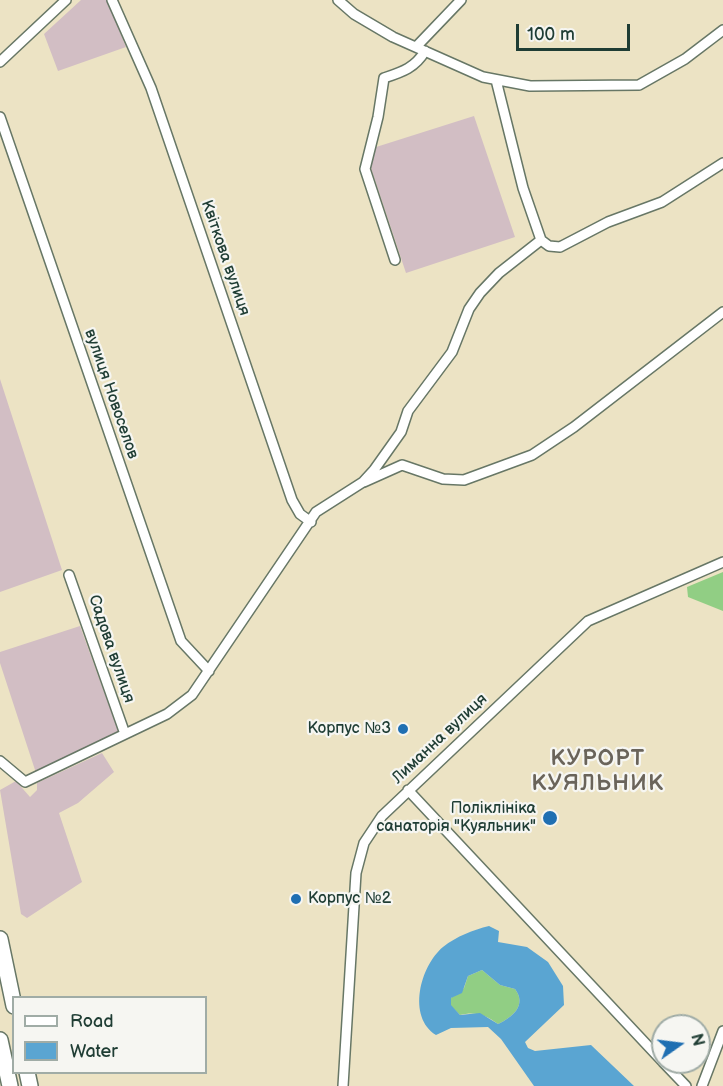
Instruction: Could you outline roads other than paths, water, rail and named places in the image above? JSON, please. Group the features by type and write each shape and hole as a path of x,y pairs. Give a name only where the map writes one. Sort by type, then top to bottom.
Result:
{"highway":[{"path":"0,939 12,996"},
{"path":"0,1040 10,1086"}],"street":[{"path":"0,62 66,0"},
{"name":"Квіткова вулиця","path":"112,0 151,88 292,500 300,514 315,518"},
{"path":"338,0 364,20 483,77 530,86 639,85 685,59 723,30"},
{"path":"395,260 365,169 378,117 384,78 418,64 421,49 461,0"},
{"path":"495,80 523,188 541,240 549,246 560,247 608,222 662,202 723,163"},
{"name":"вулиця Новоселов","path":"0,117 181,641 209,671"},
{"path":"0,761 25,782 168,714 192,695 315,518 363,482 392,448 407,421 408,411 452,352 470,309 480,293 499,273 541,240"},
{"path":"392,448 402,465 443,479 464,480 532,455 574,427 723,312"},
{"path":"363,482 402,465"},
{"name":"Лиманна вулиця","path":"343,1086 354,894 360,853 373,826 408,790 588,621 723,562"},
{"name":"Садова вулиця","path":"69,575 125,734"},
{"path":"408,790 651,1049"},
{"path":"702,1086 723,1031"},
{"path":"674,1074 686,1086"}],"water":[{"path":"489,926 499,931 498,942 527,947 548,962 563,986 564,1005 525,1042 528,1048 535,1051 591,1045 634,1086 534,1086 501,1039 488,1027 451,1028 436,1035 427,1027 419,1004 423,978 428,966 435,955 448,943 465,934","holes":["482,970 500,985 515,989 520,1000 517,1010 498,1024 480,1013 460,1015 451,1005 451,998 462,993 468,976"]}],"place":[{"name":"Корпус №3","path":"403,729"},
{"name":"Поліклініка санаторія \"Куяльник\"","path":"550,818"},
{"name":"Корпус №2","path":"296,899"}],"district":[{"name":"КУРОРТ КУЯЛЬНИК","path":"598,772"}]}
